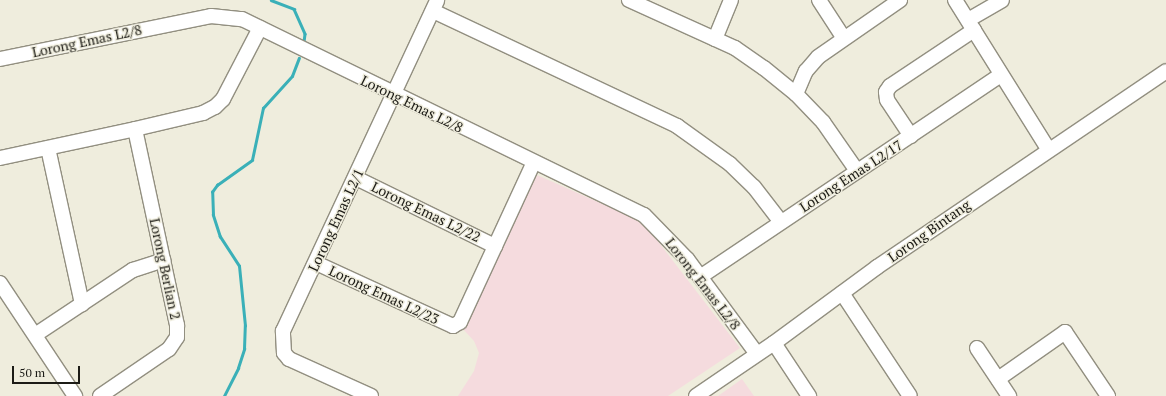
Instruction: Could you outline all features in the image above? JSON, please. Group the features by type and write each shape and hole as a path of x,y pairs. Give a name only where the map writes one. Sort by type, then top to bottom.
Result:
{"street":[{"path":"629,0 735,48 796,94 823,122 857,171"},
{"path":"716,39 731,0"},
{"path":"819,0 843,37"},
{"path":"796,94 806,71 818,57 843,37 900,0"},
{"path":"954,0 1048,149"},
{"path":"911,136 887,100 886,92 890,86 1002,0"},
{"path":"435,5 677,126 730,164 754,187 780,222"},
{"name":"Lorong Emas L2/1","path":"371,396 289,359 284,353 283,331 356,178 435,5"},
{"name":"Lorong Emas L2/8","path":"0,59 210,16 233,17 260,28 394,96 644,215 670,239 757,354"},
{"path":"0,158 135,130 203,113 215,107 227,93 260,28"},
{"name":"Lorong Bintang","path":"696,396 774,343 842,293 1048,149 1166,71"},
{"name":"Lorong Emas L2/17","path":"700,277 1001,75"},
{"name":"Lorong Berlian 2","path":"100,396 169,349 177,337 177,325 135,130"},
{"path":"48,148 82,304"},
{"path":"495,246 534,162"},
{"name":"Lorong Emas L2/22","path":"356,178 495,246"},
{"name":"Lorong Emas L2/23","path":"316,263 453,326 460,322 495,246"},
{"path":"35,335 133,270 163,260"},
{"path":"1,286 35,335 74,396"},
{"path":"842,293 910,396"},
{"path":"998,379 1065,332 1108,396"},
{"path":"774,343 809,396"},
{"path":"977,348 1009,396"}],"shaded area":[{"path":"537,175 634,218 650,231 740,348 668,396 458,396 474,371 479,353 474,341 463,329"},
{"path":"742,379 754,396 718,396"}],"waterway":[{"path":"271,0 294,9 305,34 304,42"},
{"path":"224,396 238,368 244,349 245,326 239,266 220,237 213,215 212,192 217,185 252,160 263,108 292,76 299,58"}]}
